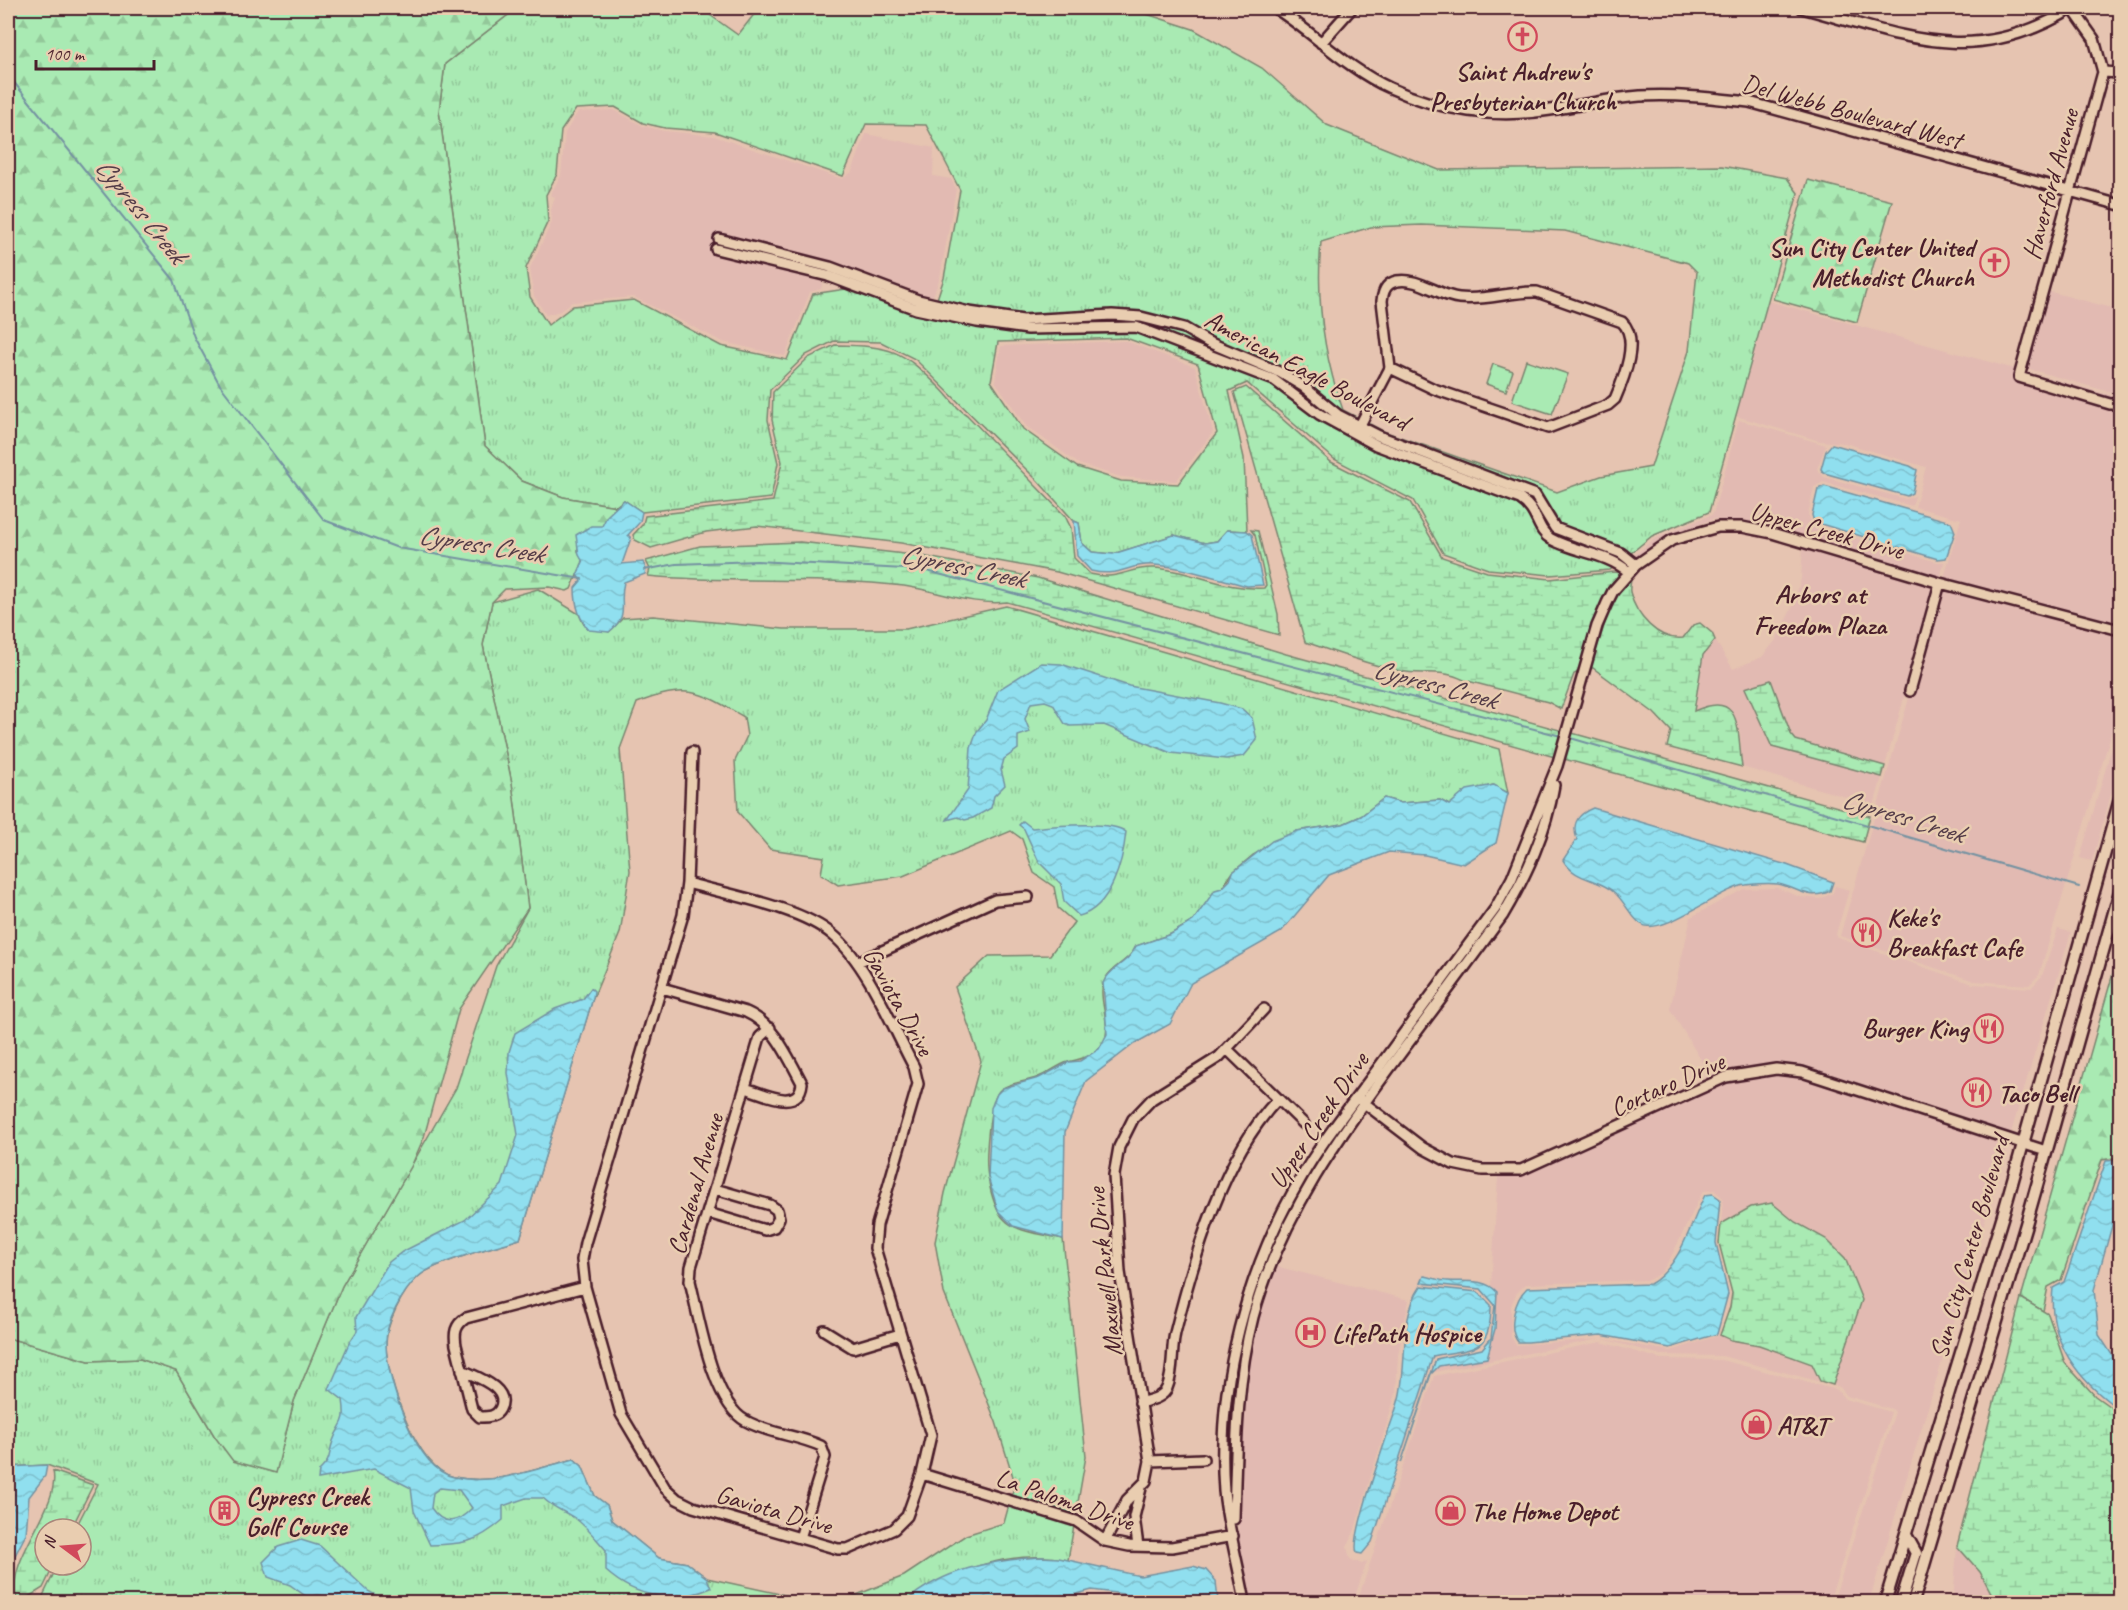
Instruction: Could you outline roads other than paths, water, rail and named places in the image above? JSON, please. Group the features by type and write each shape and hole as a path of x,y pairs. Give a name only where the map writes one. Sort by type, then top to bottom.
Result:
{"main road":[{"name":"Sun City Center Boulevard","path":"1885,1602 2023,1145 2121,799"},
{"name":"Sun City Center Boulevard","path":"1913,1602 2121,891"},
{"path":"1901,1602 1916,1554 1906,1535"}],"street":[{"name":"Del Webb Boulevard West","path":"1275,8 1349,65 1379,83 1413,98 1458,109 1495,113 1528,113 1640,96 1693,96 1749,102 2121,205"},
{"path":"1321,43 1352,8"},
{"path":"1802,8 1831,11 1944,44 1987,42 2028,32 2072,8 2094,39 2103,72 2121,73"},
{"name":"Haverford Avenue","path":"2103,72 2019,377 2110,404"},
{"name":"American Eagle Boulevard","path":"718,244 828,276 916,309 977,322 1028,329 1136,327 1274,380 1319,414 1355,435 1520,499 1529,505 1540,528 1550,538 1632,568"},
{"name":"American Eagle Boulevard","path":"735,249 830,267 918,300 969,312 1023,320 1091,314 1164,321 1279,372 1304,387 1338,415 1360,426 1401,445 1535,495 1555,528 1621,553 1632,568"},
{"path":"1355,435 1390,368 1382,301 1383,292 1389,285 1398,281 1409,281 1456,298 1473,299 1524,291 1537,292 1622,322 1629,329 1632,342 1615,399 1608,405 1548,428 1434,389 1390,368"},
{"path":"2110,404 2121,404"},
{"path":"2110,404 2121,412"},
{"name":"Upper Creek Drive","path":"1245,1602 1224,1492 1224,1440 1232,1367 1244,1313 1283,1211 1325,1138 1360,1100 1503,915 1523,881 1538,847 1551,800 1557,766 1597,626 1613,591 1632,568 1672,540 1718,527 1742,527 1772,533 1940,583 2121,630"},
{"path":"1910,691 1940,583"},
{"name":"Gaviota Drive","path":"687,883 811,920 834,935 858,962 914,1067 918,1084 877,1225 875,1248 931,1435 922,1474 907,1516 894,1529 848,1549 800,1538 693,1507 677,1499 665,1488 621,1414 585,1287 582,1260 585,1243 683,915 687,883 692,752"},
{"path":"858,962 995,900 1028,897"},
{"path":"662,988 746,1012 759,1018 770,1028 802,1083 801,1092 795,1099 788,1100 745,1088"},
{"name":"Maxwell Park Drive","path":"1105,1541 1127,1500 1146,1481 1150,1461 1120,1272 1114,1175 1119,1147 1133,1119 1152,1099 1219,1057 1264,1010"},
{"name":"Cardenal Avenue","path":"770,1028 760,1037 690,1281 716,1378 724,1396 746,1421 810,1440 821,1446 825,1457 800,1538"},
{"path":"1227,1049 1304,1124"},
{"name":"Cortaro Drive","path":"1360,1100 1423,1148 1453,1164 1482,1170 1521,1170 1726,1077 1776,1069 1802,1072 2046,1152"},
{"path":"1140,1403 1161,1395 1168,1388 1174,1336 1197,1249 1221,1192 1246,1142 1278,1099"},
{"path":"708,1213 765,1230 774,1227 779,1218 777,1210 770,1205 715,1189"},
{"path":"462,1370 492,1385 500,1393 503,1402 499,1412 491,1417 480,1417 472,1409 462,1370 454,1334 458,1323 466,1318 585,1287"},
{"path":"824,1330 853,1348 900,1334"},
{"path":"1150,1461 1203,1459"},
{"name":"La Paloma Drive","path":"922,1474 1076,1521 1105,1541 1138,1546 1172,1547 1233,1536"},
{"name":"Maxwell Park Drive","path":"1138,1546 1134,1517 1142,1485"}],"water":[{"path":"1832,444 1917,470 1912,493 1907,496 1824,473 1821,469 1826,451"},
{"path":"1824,486 1951,522 1955,532 1946,558 1938,559 1814,522 1812,515 1818,489"},
{"path":"624,500 642,512 640,522 628,535 631,538 622,564 643,562 646,569 645,574 624,582 622,614 616,626 609,632 589,630 580,616 576,599 575,588 581,581 577,575 583,562 579,555 576,535 591,526 602,526 607,516"},
{"path":"1074,521 1079,523 1082,543 1092,552 1113,554 1174,535 1205,543 1217,541 1227,530 1247,531 1252,535 1263,585 1247,586 1190,571 1155,565 1138,566 1110,573 1091,571 1077,556"},
{"path":"1041,663 1061,664 1129,686 1242,709 1252,718 1257,740 1244,756 1226,759 1171,753 1104,725 1070,726 1065,724 1053,704 1045,701 1031,703 1025,719 1030,732 1018,736 1018,749 1004,759 1001,770 1005,785 994,796 991,808 973,818 965,820 958,817 947,820 968,790 971,748 998,690"},
{"path":"1494,785 1508,793 1496,843 1464,864 1425,855 1389,852 1329,875 1281,932 1191,983 1170,1024 1134,1044 1086,1081 1065,1132 1063,1239 1013,1226 998,1211 988,1177 991,1108 997,1094 1003,1088 1039,1078 1069,1062 1080,1061 1099,1049 1107,1034 1103,983 1111,972 1129,957 1136,946 1171,934 1193,921 1215,890 1222,888 1230,880 1233,872 1272,841 1297,831 1343,824 1361,816 1384,798 1401,803 1440,800 1449,805 1467,790"},
{"path":"1593,808 1787,865 1833,882 1830,891 1816,895 1778,884 1746,885 1722,894 1663,924 1651,926 1641,924 1615,893 1601,884 1580,876 1563,860 1577,839 1575,824 1577,820 1583,813"},
{"path":"1023,821 1032,828 1095,825 1118,828 1126,832 1118,869 1107,894 1099,904 1079,916 1064,902 1061,884 1039,862 1024,829 1019,825"},
{"path":"591,988 594,991 520,1239 451,1260 418,1277 401,1299 391,1318 386,1336 388,1360 406,1421 427,1458 440,1470 454,1477 499,1478 574,1459 582,1466 595,1496 607,1505 612,1520 659,1558 687,1563 707,1578 711,1588 683,1596 656,1596 618,1580 606,1571 606,1550 592,1534 576,1519 543,1498 526,1498 503,1506 503,1520 477,1538 461,1543 430,1545 414,1511 411,1488 374,1469 318,1479 319,1471 328,1460 333,1441 343,1419 343,1400 329,1389 349,1343 357,1331 356,1317 389,1262 402,1252 465,1220 502,1185 518,1135 508,1073 509,1052 515,1033 555,1009 583,999","holes":["440,1488 459,1490 472,1508 456,1520 441,1518 431,1508 433,1493"]},
{"path":"2119,1160 2120,1210 2113,1222 2094,1290 2099,1335 2120,1367 2120,1410 2091,1386 2069,1358 2055,1326 2052,1308 2053,1288 2064,1282 2106,1161"},
{"path":"1713,1194 1720,1199 1716,1243 1728,1294 1717,1334 1670,1348 1601,1335 1518,1342 1513,1329 1514,1314 1519,1299 1527,1288 1650,1284 1660,1277 1677,1256 1705,1195"},
{"path":"1424,1276 1445,1281 1481,1283 1497,1292 1495,1329 1487,1358 1439,1366 1431,1374 1436,1359 1482,1349 1491,1338 1495,1305 1481,1289 1421,1283"},
{"path":"1421,1286 1478,1292 1491,1305 1488,1333 1477,1346 1433,1356 1372,1542 1362,1554 1357,1553 1356,1544 1362,1513 1399,1398 1410,1311"},
{"path":"1431,1374 1401,1463 1430,1375"},
{"path":"47,1465 45,1476 29,1497 26,1534 8,1569 8,1467"},
{"path":"301,1540 320,1546 368,1591 388,1602 314,1602 290,1585 268,1577 263,1562 278,1547"},
{"path":"1041,1557 1059,1558 1140,1576 1193,1566 1206,1570 1216,1581 1218,1602 1149,1602 1123,1594 1092,1590 1046,1602 905,1602 935,1581 969,1568"},
{"path":"406,1597 419,1602 388,1602"}],"waterway":[{"name":"Cypress Creek","path":"8,75 174,280 194,337 220,385 324,520 398,548 582,579"},
{"name":"Cypress Creek","path":"644,570 676,564 757,561 923,570 1561,736"},
{"name":"Cypress Creek","path":"1567,737 2079,887"}],"place":[{"name":"Saint Andrew's Presbyterian Church","path":"1523,37"},
{"name":"Sun City Center United Methodist Church","path":"1995,262"},
{"name":"Keke's Breakfast Cafe","path":"1866,932"},
{"name":"Burger King","path":"1989,1028"},
{"name":"Taco Bell","path":"1977,1093"},
{"name":"LifePath Hospice","path":"1311,1333"},
{"name":"AT&T","path":"1756,1425"},
{"name":"Cypress Creek Golf Course","path":"225,1511"},
{"name":"The Home Depot","path":"1450,1511"}],"district":[{"name":"Arbors at Freedom Plaza","path":"1820,610"}]}
